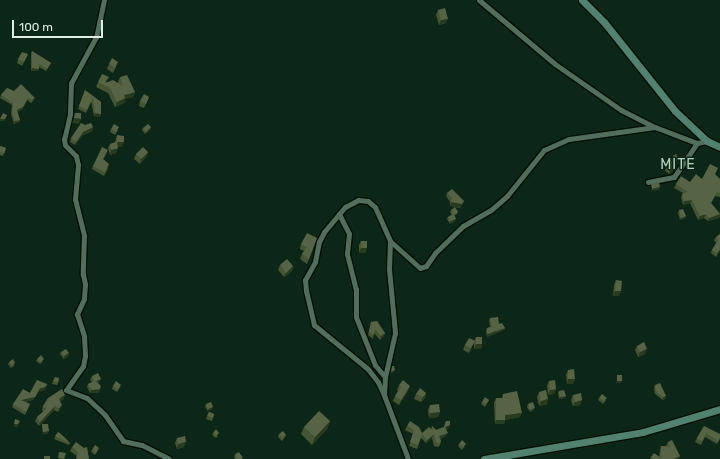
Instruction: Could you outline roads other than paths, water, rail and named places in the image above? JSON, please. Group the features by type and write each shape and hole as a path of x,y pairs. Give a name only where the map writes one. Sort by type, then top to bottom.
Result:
{"street":[{"path":"104,0 96,37 71,83 70,114 64,139 65,145 77,158 78,165 75,199 84,236 82,274 85,284 84,299 77,314 84,336 85,356 83,366 66,390 87,398 105,415 123,441 142,445 169,459"},
{"path":"479,0 555,64 621,110 655,127 697,143 707,141"},
{"path":"582,0 604,22 675,111 707,141 720,148"},
{"path":"390,242 420,268 426,266 435,253 463,226 491,210 507,196 544,150 569,139 655,127"},
{"path":"648,182 674,177 697,143"},
{"path":"384,395 385,377 395,333 389,269 390,242 382,218 375,207 368,201 358,200 339,214 319,242 315,262 305,280 310,314 314,325 324,335 368,369 378,382 408,459"},
{"path":"339,214 350,234 347,254 356,289 356,317 374,365 385,377"},
{"path":"484,459 643,432 720,409"}],"district":[{"name":"MITE","path":"678,165"}]}
